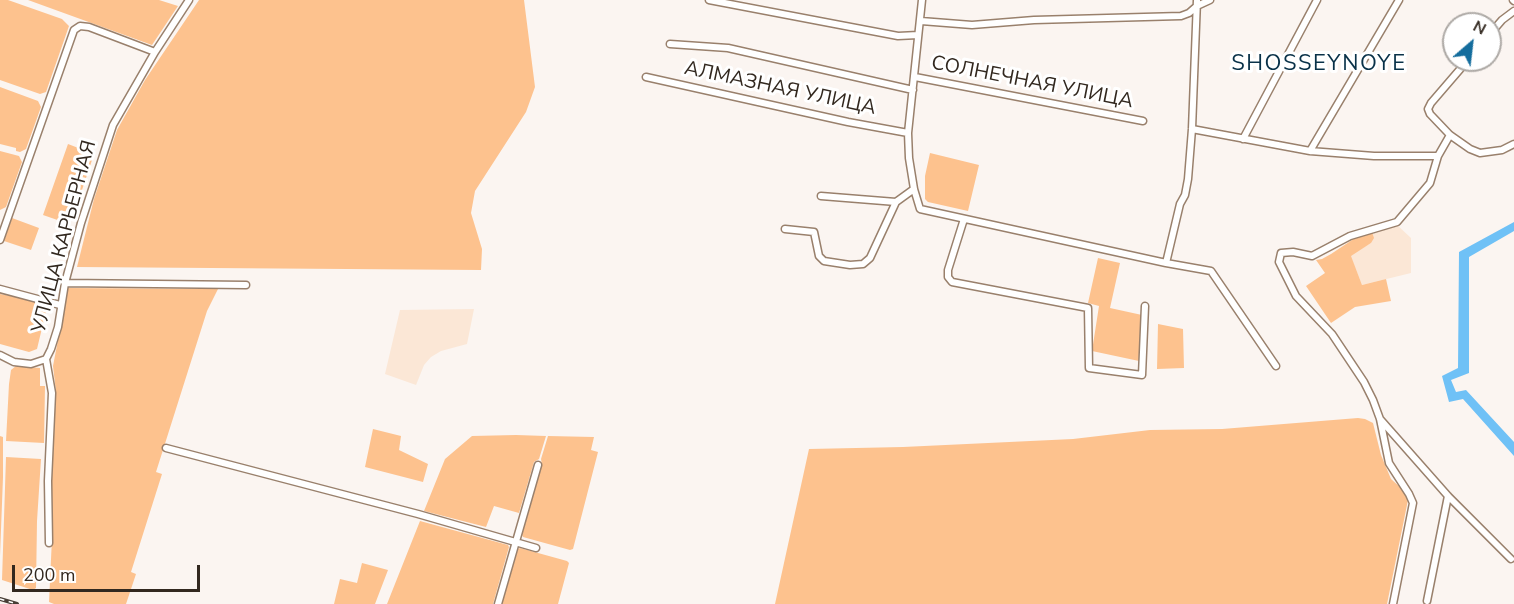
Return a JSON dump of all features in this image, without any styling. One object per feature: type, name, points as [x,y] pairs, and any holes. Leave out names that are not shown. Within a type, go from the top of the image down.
[{"type":"street","name":"УЛИЦА КАРЬЕРНАЯ","points":[[46,358],[58,327],[60,305],[81,223],[113,125],[154,52],[189,0]]},
{"type":"street","points":[[709,0],[898,36],[918,35]]},
{"type":"street","points":[[922,0],[908,133],[909,158],[920,209],[1211,272],[1276,366]]},
{"type":"street","points":[[921,21],[972,25],[1034,20],[1181,16],[1189,14],[1197,3],[1210,0]]},
{"type":"street","points":[[1243,139],[1317,0]]},
{"type":"street","points":[[1311,151],[1399,0]]},
{"type":"street","points":[[1166,263],[1180,204],[1185,195],[1192,129],[1194,23],[1197,3]]},
{"type":"street","points":[[0,240],[74,30],[80,26],[89,27],[154,52]]},
{"type":"street","points":[[670,44],[728,48],[912,90]]},
{"type":"street","points":[[1458,72],[1431,103],[1428,109],[1430,114],[1450,135],[1480,153],[1502,150],[1514,144]]},
{"type":"street","name":"АЛМАЗНАЯ УЛИЦА","points":[[646,77],[908,133]]},
{"type":"street","name":"СОЛНЕЧНАЯ УЛИЦА","points":[[915,77],[1143,121]]},
{"type":"street","points":[[1192,129],[1311,151],[1374,156],[1438,156]]},
{"type":"street","points":[[1393,604],[1413,503],[1389,464],[1380,419],[1364,382],[1332,334],[1296,296],[1279,262],[1281,253],[1293,252],[1312,256],[1350,236],[1397,222],[1430,183],[1438,156],[1450,135]]},
{"type":"street","points":[[786,229],[814,232],[819,256],[824,261],[850,265],[863,264],[870,258],[896,202],[914,189]]},
{"type":"street","points":[[821,196],[896,202]]},
{"type":"street","points":[[964,219],[948,270],[948,277],[952,282],[1088,308],[1089,368],[1142,375],[1145,306]]},
{"type":"street","points":[[65,283],[246,285]]},
{"type":"street","points":[[0,289],[60,305]]},
{"type":"street","points":[[0,355],[14,362],[31,364],[46,358],[52,393],[48,481],[49,543]]},
{"type":"street","points":[[1380,419],[1448,496],[1511,559]]},
{"type":"street","points":[[166,448],[418,514],[536,548]]},
{"type":"street","points":[[498,604],[538,465]]},
{"type":"street","points":[[1427,601],[1448,496]]},
{"type":"shaded area","points":[[0,0],[8,0],[62,19],[69,26],[46,92],[40,94],[0,80]]},
{"type":"shaded area","points":[[28,0],[159,0],[178,6],[152,45]]},
{"type":"shaded area","points":[[199,0],[524,0],[535,87],[526,112],[475,191],[471,213],[482,249],[481,270],[77,267],[94,199],[117,130],[145,80]]},
{"type":"shaded area","points":[[0,87],[38,101],[41,107],[26,149],[20,152],[16,151],[16,148],[0,144]]},
{"type":"shaded area","points":[[68,144],[94,154],[81,193],[75,191],[73,198],[77,200],[69,224],[43,215]]},
{"type":"shaded area","points":[[0,151],[19,156],[22,162],[6,207],[0,210]]},
{"type":"shaded area","points":[[930,153],[979,165],[968,211],[928,202],[925,199],[925,176]]},
{"type":"shaded area","points":[[12,218],[39,228],[31,250],[4,241]]},
{"type":"shaded area","points":[[1395,223],[1411,238],[1411,273],[1362,285],[1350,255],[1371,243],[1371,229]]},
{"type":"shaded area","points":[[1371,229],[1374,238],[1371,243],[1351,256],[1362,285],[1386,279],[1391,301],[1355,307],[1331,323],[1306,286],[1325,273],[1316,260],[1331,254],[1352,240],[1352,237]]},
{"type":"shaded area","points":[[1098,258],[1120,263],[1110,308],[1142,315],[1139,361],[1092,351],[1099,306],[1088,303]]},
{"type":"shaded area","points":[[68,288],[218,289],[207,311],[156,472],[162,474],[131,572],[136,574],[126,604],[54,604],[49,602],[52,538],[51,482],[56,392],[53,366]]},
{"type":"shaded area","points":[[0,294],[48,303],[37,349],[29,352],[0,344]]},
{"type":"shaded area","points":[[474,309],[467,344],[441,351],[431,357],[424,365],[416,385],[385,374],[400,310]]},
{"type":"shaded area","points":[[1158,324],[1183,329],[1184,368],[1157,369]]},
{"type":"shaded area","points":[[16,366],[40,368],[40,386],[45,386],[44,443],[6,441],[9,384],[11,370]]},
{"type":"shaded area","points":[[1358,418],[1373,423],[1381,455],[1391,479],[1409,495],[1387,604],[775,604],[809,449],[1073,439],[1150,430],[1222,429]]},
{"type":"shaded area","points":[[373,429],[401,436],[399,450],[428,464],[423,482],[365,467]]},
{"type":"shaded area","points":[[0,436],[3,437],[3,477],[0,556]]},
{"type":"shaded area","points":[[472,436],[546,436],[539,459],[534,462],[519,513],[494,506],[486,527],[424,511],[445,459]]},
{"type":"shaded area","points":[[548,436],[594,437],[591,450],[598,452],[573,549],[570,550],[522,535]]},
{"type":"shaded area","points":[[6,457],[41,459],[36,588],[33,590],[2,580]]},
{"type":"shaded area","points":[[420,521],[508,545],[493,604],[387,604]]},
{"type":"shaded area","points":[[520,548],[569,563],[558,604],[502,604]]},
{"type":"shaded area","points":[[362,563],[388,570],[375,604],[334,604],[340,579],[357,583]]},
{"type":"water","points":[[1514,222],[1514,231],[1469,257],[1469,373],[1451,380],[1456,392],[1466,390],[1514,442],[1514,456],[1463,399],[1449,402],[1442,376],[1458,368],[1459,252]]},
{"type":"railway","points":[[0,599],[17,604]]},
{"type":"district","name":"SHOSSEYNOYE","points":[[1319,65]]}]
